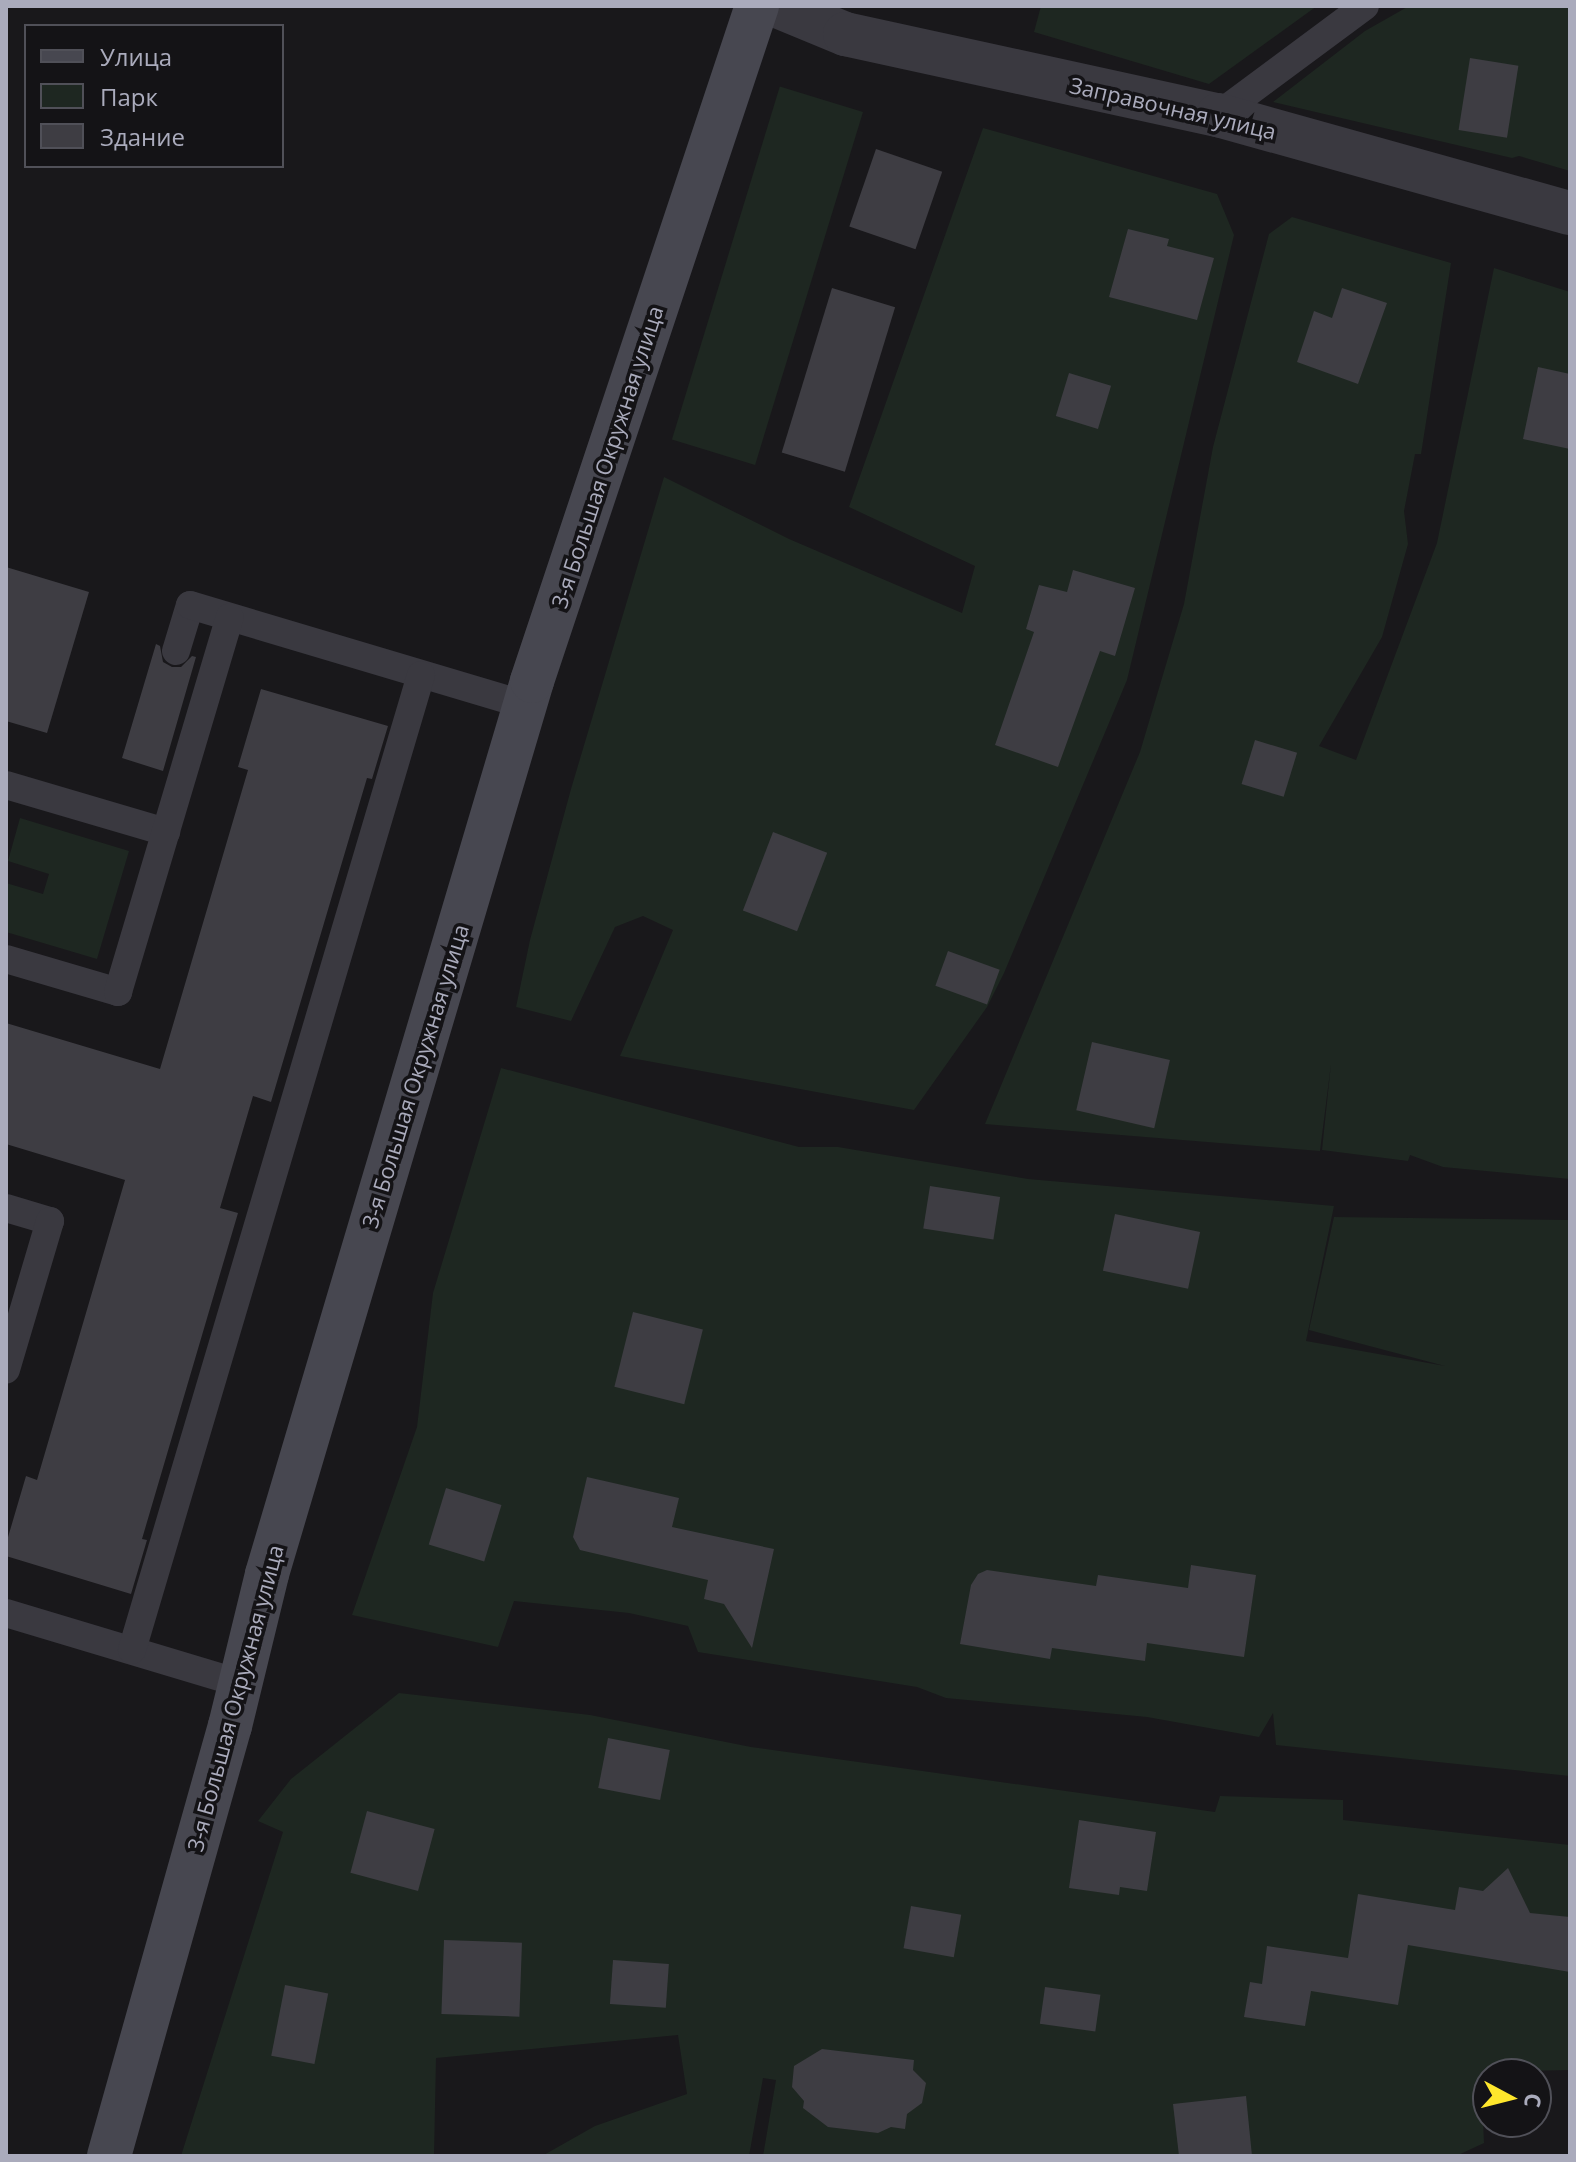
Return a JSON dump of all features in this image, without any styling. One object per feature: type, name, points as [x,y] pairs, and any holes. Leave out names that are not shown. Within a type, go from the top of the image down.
[{"type":"street","name":"3-я Большая Окружная улица","points":[[109,2156],[240,1683],[271,1558],[525,705],[757,6]]},
{"type":"street","name":"Заправочная улица","points":[[777,6],[845,34],[1218,115],[1570,213]]},
{"type":"lane","points":[[1218,115],[1365,6]]},
{"type":"lane","points":[[176,651],[190,605],[525,705]]},
{"type":"lane","points":[[6,959],[118,992],[230,617]]},
{"type":"lane","points":[[132,1650],[421,675]]},
{"type":"lane","points":[[6,785],[166,832]]},
{"type":"lane","points":[[6,1208],[50,1221],[6,1370]]},
{"type":"lane","points":[[6,1613],[240,1683]]},
{"type":"green space","points":[[1041,6],[1317,6],[1209,84],[1034,32]]},
{"type":"green space","points":[[1409,6],[1570,6],[1570,171],[1519,156],[1512,158],[1273,102],[1365,31]]},
{"type":"green space","points":[[780,87],[863,112],[755,465],[672,439]]},
{"type":"green space","points":[[983,128],[1217,194],[1234,235],[1127,680],[1004,973],[987,1007],[914,1110],[620,1056],[673,930],[643,916],[615,927],[571,1021],[516,1007],[530,940],[571,789],[664,477],[789,539],[962,613],[975,566],[849,507]]},
{"type":"green space","points":[[1292,217],[1451,263],[1421,454],[1415,454],[1404,511],[1408,544],[1382,637],[1319,746],[1356,760],[1437,543],[1494,268],[1570,292],[1570,1179],[1443,1167],[1410,1155],[1408,1161],[1322,1150],[1331,1064],[1320,1151],[985,1124],[1140,752],[1184,604],[1213,447],[1269,234]]},
{"type":"green space","points":[[20,818],[129,851],[97,959],[6,932],[6,883],[43,894],[49,874],[8,861]]},
{"type":"green space","points":[[501,1068],[799,1147],[838,1147],[1028,1179],[1334,1206],[1306,1341],[1445,1366],[1309,1330],[1334,1217],[1570,1220],[1570,1776],[1276,1745],[1273,1713],[1259,1737],[1147,1717],[946,1698],[917,1687],[698,1652],[688,1626],[629,1613],[514,1601],[498,1647],[352,1615],[417,1427],[433,1293]]},
{"type":"green space","points":[[399,1693],[590,1715],[751,1747],[1215,1812],[1220,1796],[1343,1800],[1343,1820],[1570,1845],[1570,2070],[1552,2070],[1552,2058],[1472,2058],[1472,2138],[1484,2138],[1484,2143],[1456,2156],[763,2156],[776,2080],[763,2078],[749,2156],[542,2156],[595,2126],[687,2094],[678,2035],[436,2058],[434,2156],[181,2156],[283,1832],[258,1821],[291,1779]]},
{"type":"building","points":[[1470,58],[1518,66],[1507,138],[1459,130]]},
{"type":"building","points":[[876,149],[942,172],[915,249],[849,227]]},
{"type":"building","points":[[1128,229],[1169,239],[1167,246],[1214,258],[1197,320],[1109,297]]},
{"type":"building","points":[[832,288],[895,307],[845,472],[782,452]]},
{"type":"building","points":[[1342,288],[1387,303],[1358,384],[1297,362],[1314,311],[1332,318]]},
{"type":"building","points":[[1538,367],[1570,374],[1570,449],[1523,439]]},
{"type":"building","points":[[1069,373],[1111,386],[1098,429],[1056,416]]},
{"type":"building","points":[[6,567],[89,592],[47,733],[6,721]]},
{"type":"building","points":[[1073,570],[1135,588],[1115,656],[1100,651],[1058,767],[995,745],[1034,632],[1026,629],[1039,585],[1067,592]]},
{"type":"building","points":[[156,644],[160,646],[163,662],[172,667],[181,667],[192,656],[196,657],[163,771],[122,758]]},
{"type":"building","points":[[261,689],[388,726],[372,779],[367,778],[271,1102],[253,1096],[220,1208],[238,1213],[142,1539],[147,1540],[131,1594],[6,1556],[6,1544],[26,1476],[37,1480],[125,1180],[6,1144],[6,1023],[160,1069],[248,770],[238,767]]},
{"type":"building","points":[[1255,740],[1297,753],[1284,797],[1242,784]]},
{"type":"building","points":[[773,832],[827,853],[797,931],[743,910]]},
{"type":"building","points":[[948,951],[1000,970],[987,1005],[935,986]]},
{"type":"building","points":[[1092,1042],[1170,1060],[1154,1128],[1076,1110]]},
{"type":"building","points":[[930,1186],[1000,1197],[993,1240],[923,1228]]},
{"type":"building","points":[[1115,1214],[1200,1232],[1188,1289],[1103,1271]]},
{"type":"building","points":[[633,1312],[703,1329],[684,1404],[614,1387]]},
{"type":"building","points":[[587,1477],[679,1498],[672,1527],[774,1549],[752,1648],[724,1604],[704,1599],[708,1580],[580,1550],[573,1537]]},
{"type":"building","points":[[446,1488],[501,1505],[484,1561],[429,1544]]},
{"type":"building","points":[[1191,1565],[1256,1575],[1244,1657],[1147,1643],[1145,1661],[1052,1648],[1050,1659],[960,1644],[971,1585],[978,1574],[987,1570],[1096,1586],[1098,1575],[1188,1588]]},
{"type":"building","points":[[608,1738],[670,1750],[660,1800],[598,1788]]},
{"type":"building","points":[[367,1811],[435,1829],[418,1891],[350,1873]]},
{"type":"building","points":[[1079,1820],[1156,1832],[1147,1891],[1120,1887],[1119,1895],[1069,1888]]},
{"type":"building","points":[[1508,1868],[1530,1913],[1570,1917],[1570,1972],[1408,1945],[1398,2005],[1311,1991],[1305,2026],[1244,2017],[1250,1982],[1262,1984],[1267,1946],[1348,1958],[1358,1894],[1455,1910],[1459,1887],[1483,1891]]},
{"type":"building","points":[[911,1906],[961,1915],[954,1957],[904,1948]]},
{"type":"building","points":[[444,1940],[522,1943],[519,2017],[441,2014]]},
{"type":"building","points":[[613,1960],[669,1964],[666,2008],[610,2004]]},
{"type":"building","points":[[285,1985],[328,1993],[314,2064],[271,2056]]},
{"type":"building","points":[[1045,1987],[1100,1995],[1095,2031],[1040,2024]]},
{"type":"building","points":[[822,2049],[914,2060],[913,2070],[926,2083],[922,2103],[907,2114],[905,2129],[891,2127],[878,2133],[828,2127],[803,2108],[804,2101],[792,2087],[794,2066]]},
{"type":"building","points":[[1246,2096],[1252,2156],[1179,2156],[1173,2104]]}]
